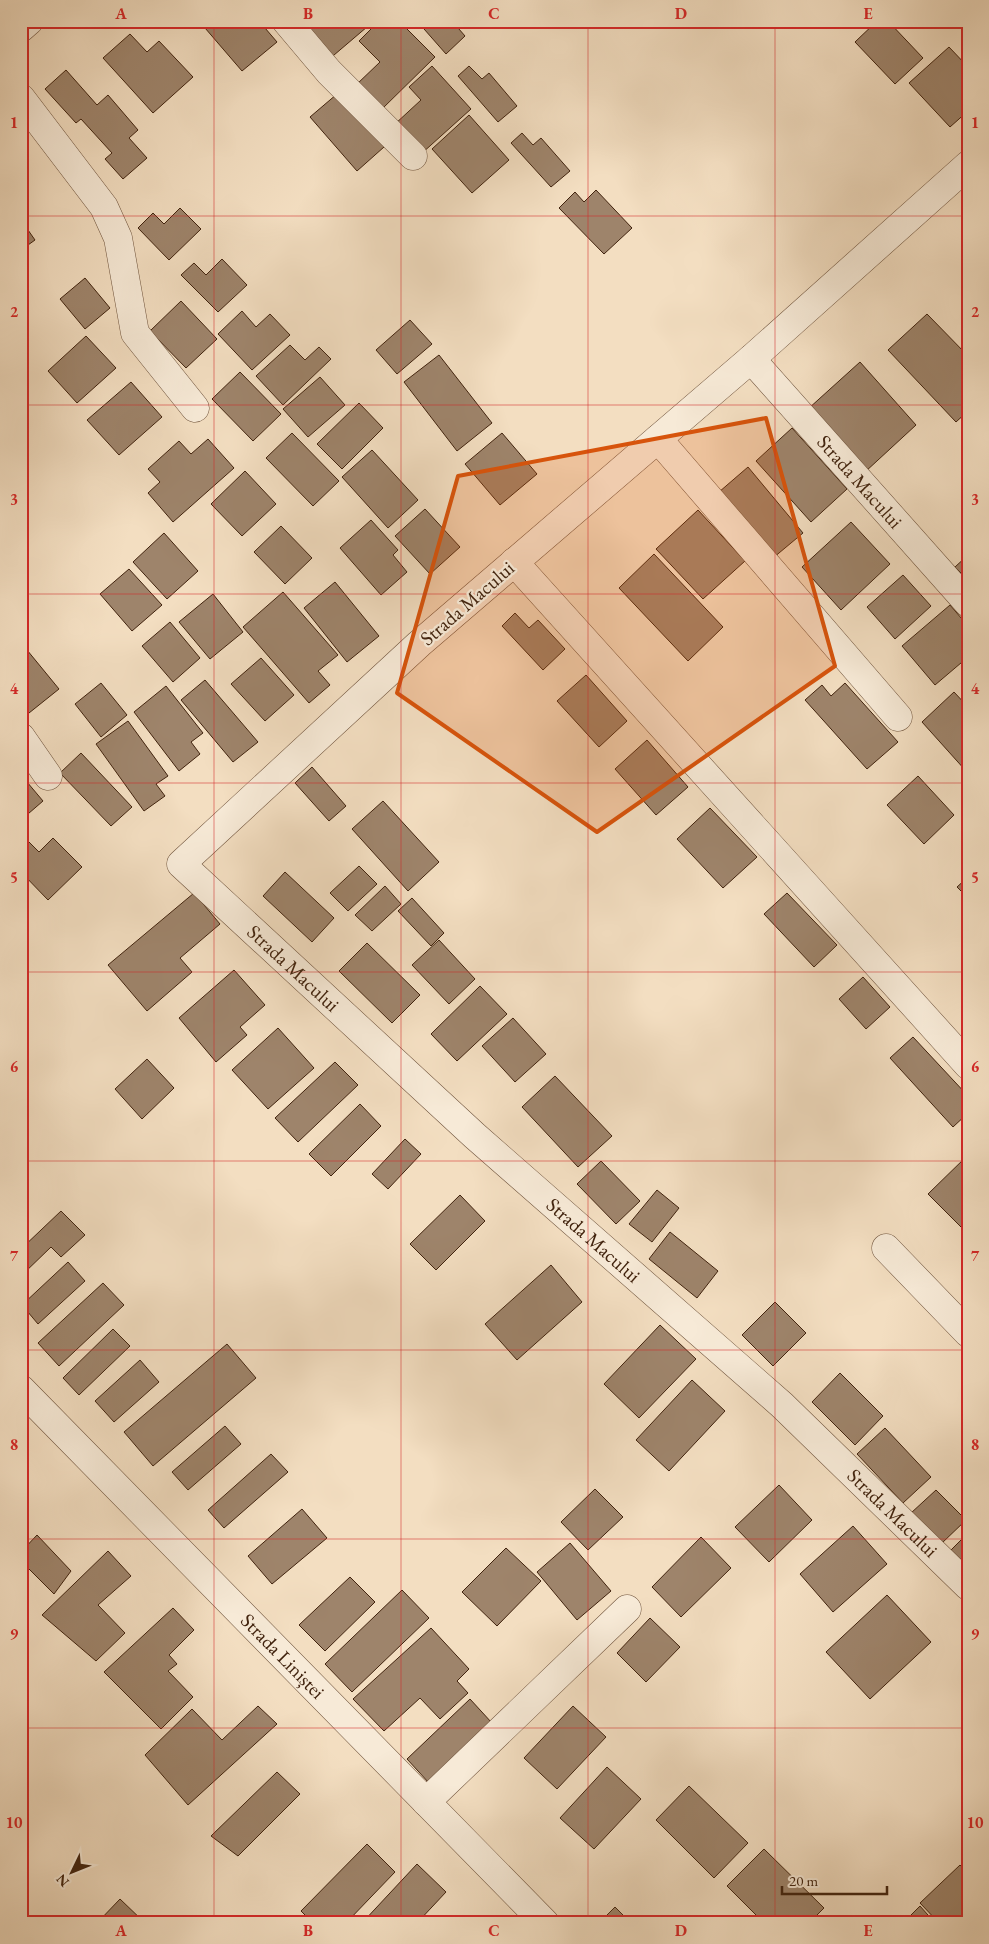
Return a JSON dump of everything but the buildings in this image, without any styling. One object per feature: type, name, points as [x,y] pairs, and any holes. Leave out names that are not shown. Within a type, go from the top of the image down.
[{"type":"street","points":[[21,28],[29,21]]},
{"type":"street","points":[[286,21],[329,72],[413,156]]},
{"type":"street","points":[[21,98],[104,207],[118,238],[135,333],[195,408]]},
{"type":"street","name":"Strada Macului","points":[[968,165],[751,359],[418,644],[181,864],[475,1136],[782,1405],[968,1586]]},
{"type":"street","name":"Strada Macului","points":[[751,359],[968,603]]},
{"type":"street","points":[[658,439],[898,716]]},
{"type":"street","points":[[514,562],[968,1065]]},
{"type":"street","points":[[21,737],[48,776]]},
{"type":"street","points":[[886,1248],[968,1333]]},
{"type":"street","name":"Strada Liniștei","points":[[21,1389],[545,1923]]},
{"type":"street","points":[[426,1802],[627,1609]]},
{"type":"highlighted area","points":[[766,418],[835,666],[597,832],[397,693],[458,476]]}]
